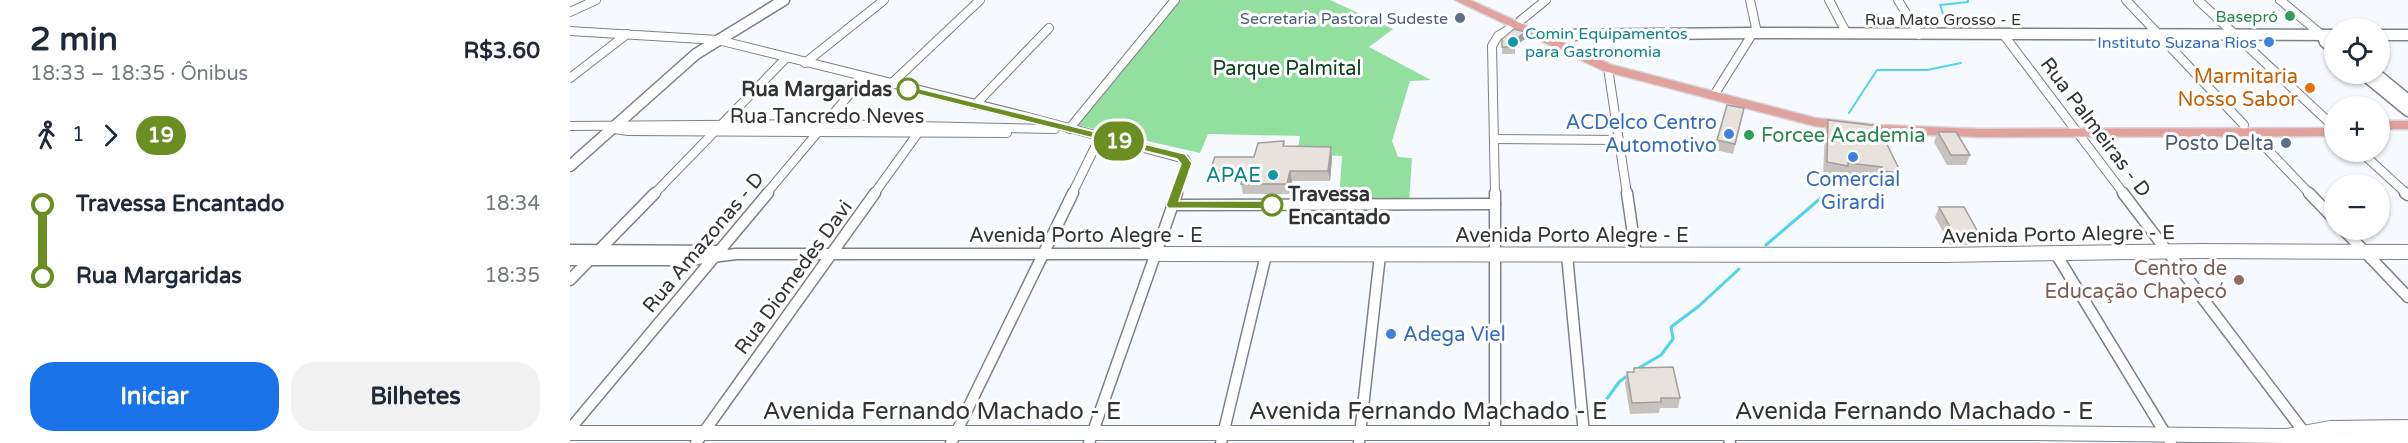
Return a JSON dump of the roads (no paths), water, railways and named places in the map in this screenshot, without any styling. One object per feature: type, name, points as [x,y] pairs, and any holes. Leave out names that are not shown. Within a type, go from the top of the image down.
[{"type":"main road","points":[[1461,0],[1517,23],[1608,68],[1815,122],[1851,127],[1941,132],[2072,128],[2324,127]]},
{"type":"main road","points":[[1477,0],[1517,23]]},
{"type":"main road","points":[[1547,37],[1615,63],[1714,94]]},
{"type":"main road","points":[[2390,125],[2408,125]]},
{"type":"main road","points":[[2390,132],[2408,132]]},
{"type":"street","points":[[570,12],[596,0]]},
{"type":"street","points":[[570,166],[611,127],[696,54],[784,0]]},
{"type":"street","points":[[805,63],[884,0]]},
{"type":"street","points":[[891,84],[980,0]]},
{"type":"street","points":[[1069,129],[1175,0]]},
{"type":"street","points":[[1495,434],[1495,139],[1492,46],[1498,36],[1546,0]]},
{"type":"street","points":[[1714,94],[1756,28],[1750,0]]},
{"type":"street","points":[[1829,0],[1847,34]]},
{"type":"street","points":[[1898,0],[1919,35]]},
{"type":"street","points":[[2126,0],[2324,208]]},
{"type":"street","points":[[2198,0],[2324,118]]},
{"type":"street","points":[[2280,0],[2322,35],[2324,40]]},
{"type":"street","points":[[975,105],[1049,28]]},
{"type":"street","points":[[570,32],[718,40],[1181,157],[1187,163],[1090,438]]},
{"type":"street","name":"Rua Mato Grosso - E","points":[[1547,37],[1754,33],[2322,35]]},
{"type":"street","points":[[570,78],[627,34]]},
{"type":"street","name":"Rua Palmeiras - D","points":[[2003,34],[2309,438]]},
{"type":"street","points":[[2390,35],[2408,35]]},
{"type":"street","points":[[570,280],[786,58]]},
{"type":"street","points":[[1608,68],[1636,255]]},
{"type":"street","name":"Rua Amazonas - D","points":[[570,431],[864,77]]},
{"type":"street","points":[[2380,84],[2408,111]]},
{"type":"street","points":[[2384,84],[2408,100]]},
{"type":"street","points":[[1018,128],[1029,117]]},
{"type":"street","name":"Rua Tancredo Neves","points":[[611,127],[723,123],[1069,129]]},
{"type":"street","name":"Rua Tancredo Neves","points":[[570,126],[715,131],[997,134],[1069,129]]},
{"type":"street","name":"Rua Diomedes Davi","points":[[700,438],[918,133]]},
{"type":"street","points":[[953,438],[1100,137]]},
{"type":"street","points":[[1495,139],[1618,140]]},
{"type":"street","points":[[2372,162],[2408,195]]},
{"type":"street","points":[[1172,205],[1495,204]]},
{"type":"street","points":[[2354,240],[2408,297]]},
{"type":"street","name":"Avenida Porto Alegre - E","points":[[570,250],[716,255]]},
{"type":"street","name":"Avenida Porto Alegre - E","points":[[570,260],[716,255],[2408,252]]},
{"type":"street","points":[[2056,254],[2169,439]]},
{"type":"street","points":[[1222,438],[1266,255]]},
{"type":"street","points":[[1360,438],[1380,255]]},
{"type":"street","points":[[1567,255],[1584,434]]},
{"type":"street","name":"Avenida Fernando Machado - E","points":[[2309,438],[2408,427]]},
{"type":"street","name":"Avenida Fernando Machado - E","points":[[570,431],[700,438],[1360,438],[1584,434],[1605,438],[2169,439],[2286,436],[2408,440]]},
{"type":"waterway","points":[[1945,19],[1940,5],[1968,2],[1968,0]]},
{"type":"waterway","points":[[1849,113],[1877,70],[1927,70],[1961,63]]},
{"type":"waterway","points":[[1766,245],[1822,197]]},
{"type":"waterway","points":[[1637,369],[1661,355],[1673,339],[1671,327],[1699,306],[1739,269]]},
{"type":"waterway","points":[[1596,414],[1619,382],[1627,376]]},
{"type":"place","name":"Basepró","points":[[2290,16]]},
{"type":"place","name":"Secretaria Pastoral Sudeste","points":[[1460,18]]},
{"type":"place","name":"Comin Equipamentos para Gastronomia","points":[[1513,42]]},
{"type":"place","name":"Instituto Suzana Rios","points":[[2269,42]]},
{"type":"place","name":"Marmitaria Nosso Sabor","points":[[2310,88]]},
{"type":"place","name":"Rua Margaridas","points":[[908,89]]},
{"type":"place","name":"ACDelco Centro Automotivo","points":[[1729,134]]},
{"type":"place","name":"Forcee Academia","points":[[1749,135]]},
{"type":"place","name":"Posto Delta","points":[[2286,143]]},
{"type":"place","name":"Comercial Girardi","points":[[1853,157]]},
{"type":"place","name":"APAE","points":[[1273,175]]},
{"type":"place","name":"Travessa Encantado","points":[[1272,205]]},
{"type":"place","name":"Centro de Educação Chapecó","points":[[2239,280]]},
{"type":"place","name":"Adega Viel","points":[[1391,334]]},
{"type":"park label","name":"Parque Palmital","points":[[1287,68]]}]
